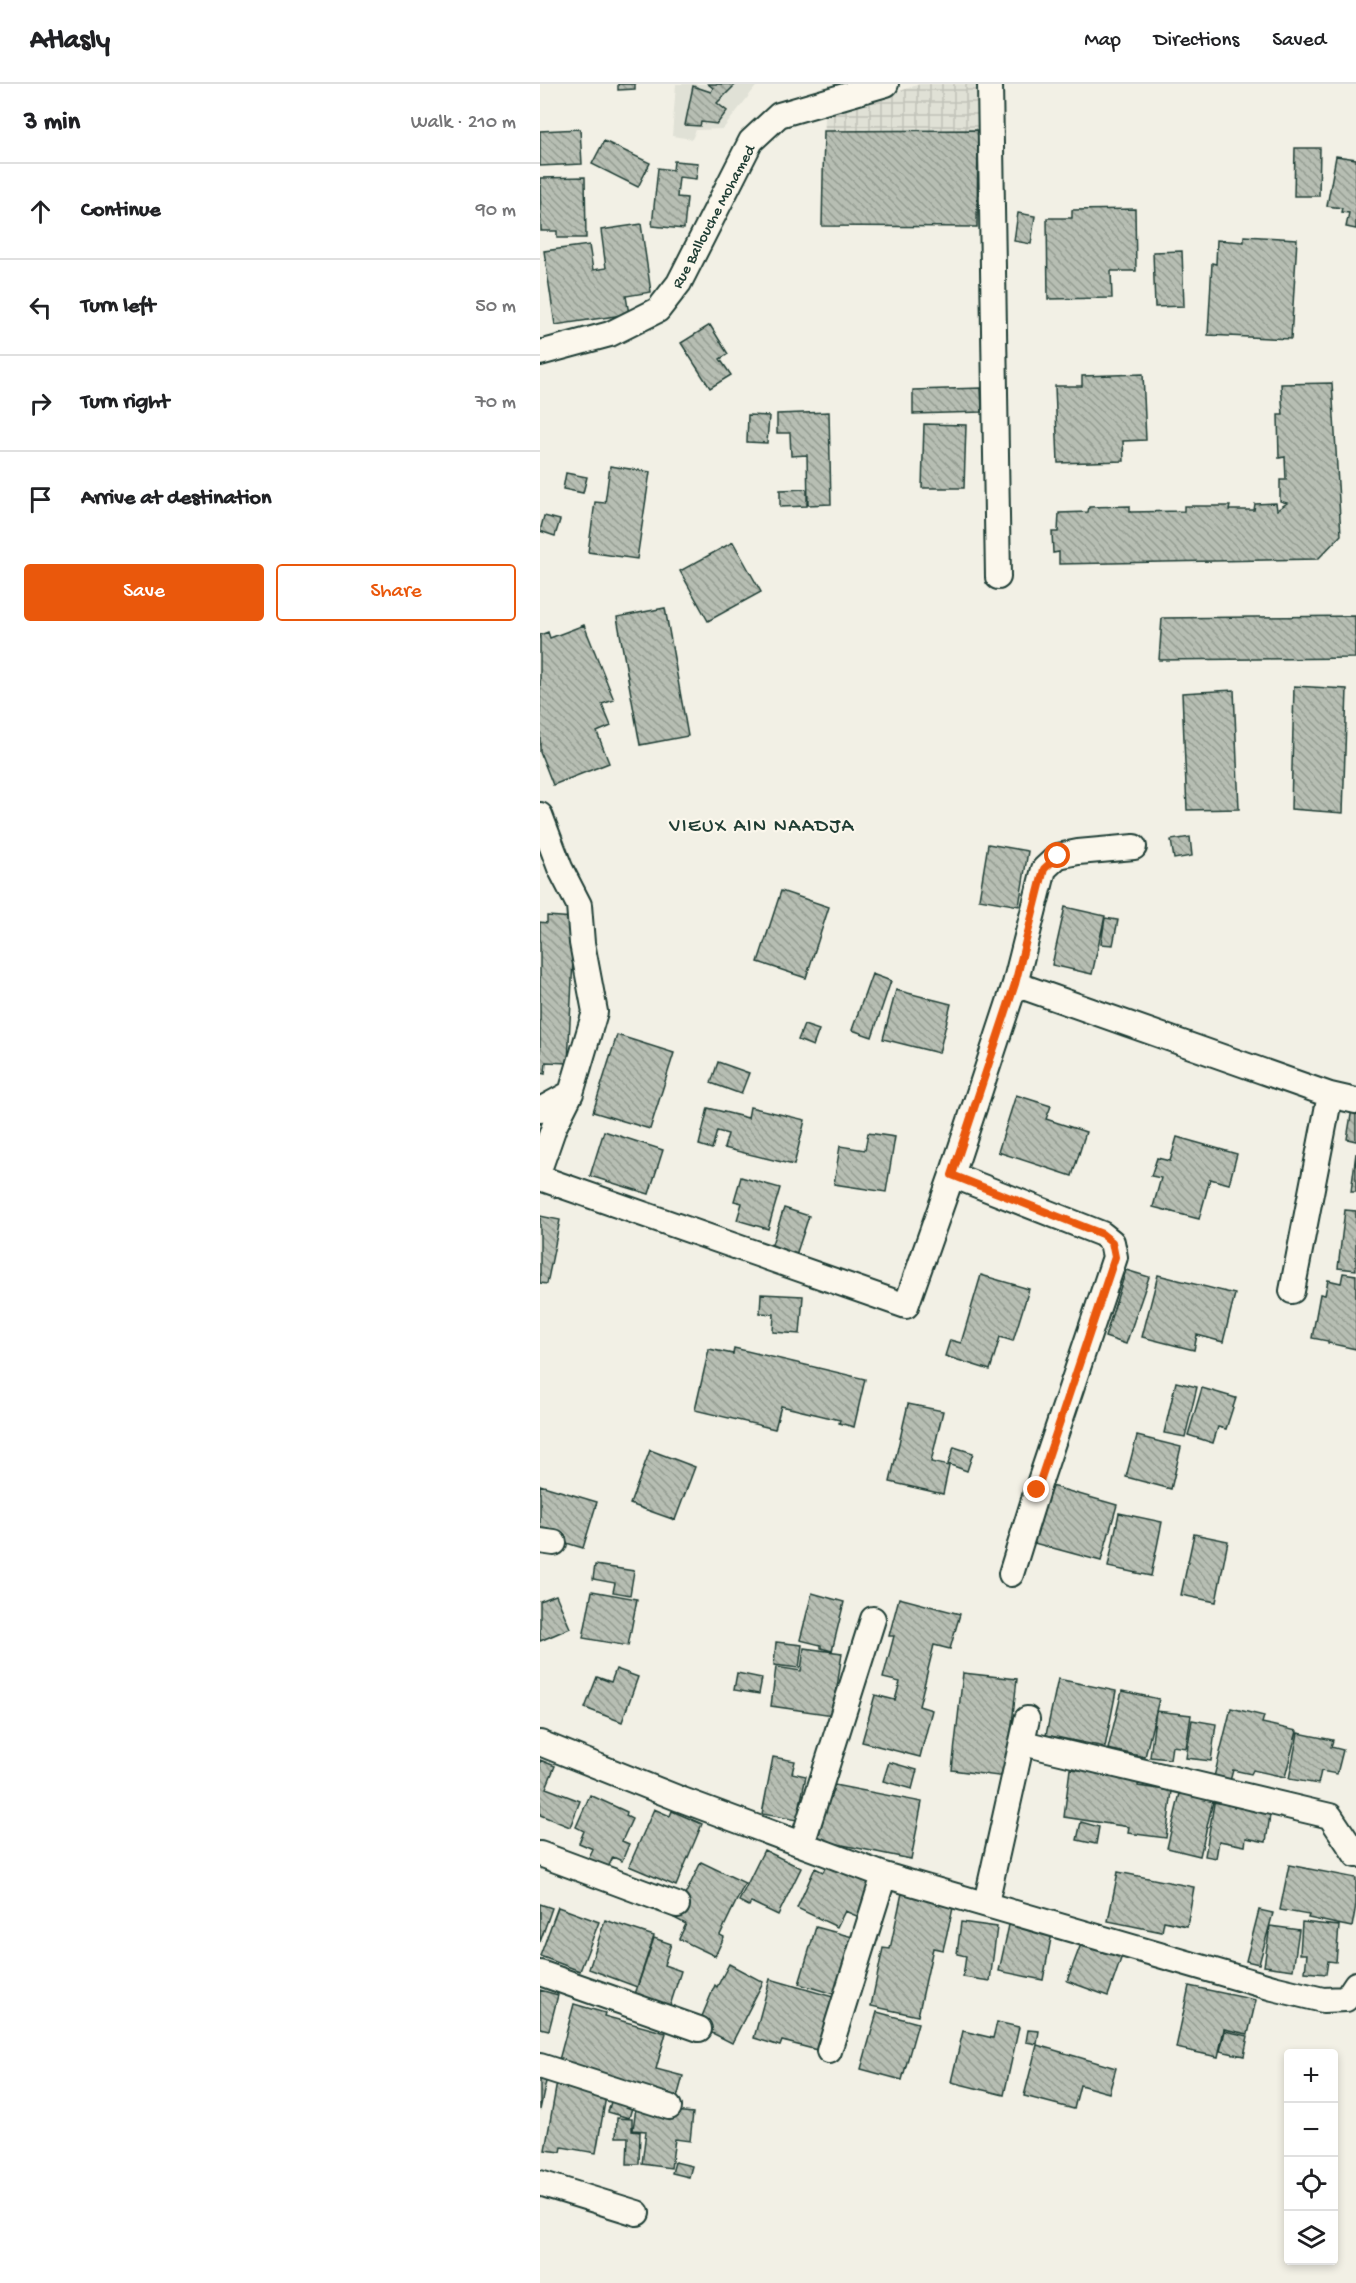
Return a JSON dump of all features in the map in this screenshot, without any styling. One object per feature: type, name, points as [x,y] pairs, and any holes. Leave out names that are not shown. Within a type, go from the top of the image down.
[{"type":"street","name":"Rue Ballouche Mohamed","points":[[540,353],[610,334],[657,310],[680,283],[751,141],[779,115],[820,94],[886,84]]},
{"type":"street","points":[[990,84],[998,577]]},
{"type":"street","points":[[540,815],[560,868],[579,905],[582,943],[596,1012],[571,1092],[554,1127],[540,1167]]},
{"type":"street","points":[[540,1178],[906,1306],[1015,984],[1044,869],[1058,856],[1134,847]]},
{"type":"street","points":[[1015,984],[1330,1095],[1356,1101]]},
{"type":"street","points":[[540,1110],[571,1092]]},
{"type":"street","points":[[1292,1291],[1330,1095]]},
{"type":"street","points":[[952,1175],[1102,1234],[1112,1242],[1115,1257],[1011,1574]]},
{"type":"street","points":[[802,1844],[873,1619]]},
{"type":"street","points":[[986,1903],[1027,1719]]},
{"type":"street","points":[[540,1743],[680,1799],[884,1875],[1273,1988],[1323,2000],[1346,1999],[1356,1984]]},
{"type":"street","points":[[1023,1743],[1330,1816],[1356,1855]]},
{"type":"street","points":[[540,1854],[677,1905]]},
{"type":"street","points":[[829,2051],[884,1875]]},
{"type":"street","points":[[540,1973],[699,2029]]},
{"type":"street","points":[[540,2066],[669,2107]]},
{"type":"street","points":[[540,2183],[636,2213]]},
{"type":"shaded area","points":[[676,84],[758,84],[723,129],[696,130],[692,139],[672,136]]},
{"type":"shaded area","points":[[920,84],[978,84],[977,227],[822,226],[825,117]]},
{"type":"building","points":[[618,84],[635,84],[635,89],[618,90]]},
{"type":"building","points":[[708,84],[736,84],[717,103],[727,111],[717,124],[701,122],[700,126],[685,125],[693,86],[711,92],[713,88]]},
{"type":"building","points":[[580,129],[582,164],[540,166],[540,131]]},
{"type":"building","points":[[978,130],[977,227],[822,226],[824,131]]},
{"type":"building","points":[[604,141],[650,163],[638,187],[592,164]]},
{"type":"building","points":[[1295,148],[1320,148],[1319,196],[1294,196]]},
{"type":"building","points":[[1336,156],[1356,159],[1356,229],[1346,227],[1349,213],[1341,212],[1342,208],[1327,206]]},
{"type":"building","points":[[674,161],[698,163],[696,179],[679,177],[677,197],[687,198],[684,229],[652,226],[658,168],[673,170]]},
{"type":"building","points":[[585,177],[586,238],[557,238],[557,231],[541,231],[540,178]]},
{"type":"building","points":[[1135,209],[1136,271],[1111,271],[1112,298],[1048,299],[1047,218],[1072,218],[1072,210]]},
{"type":"building","points":[[1018,213],[1035,216],[1031,244],[1014,241]]},
{"type":"building","points":[[641,224],[651,292],[626,296],[629,314],[555,325],[544,251],[589,245],[593,270],[606,268],[601,230]]},
{"type":"building","points":[[1244,236],[1297,239],[1291,339],[1208,335],[1212,263],[1216,264],[1217,240],[1244,242]]},
{"type":"building","points":[[1182,251],[1184,306],[1155,307],[1153,252]]},
{"type":"building","points":[[710,325],[728,354],[720,359],[731,375],[710,388],[681,343]]},
{"type":"building","points":[[1143,374],[1146,440],[1123,441],[1124,461],[1058,463],[1055,386],[1082,386],[1082,376]]},
{"type":"building","points":[[1332,383],[1341,535],[1318,559],[1059,564],[1059,552],[1053,553],[1052,532],[1058,532],[1059,513],[1088,512],[1089,507],[1130,506],[1130,512],[1184,511],[1184,506],[1230,506],[1229,510],[1254,510],[1255,504],[1276,503],[1277,510],[1287,503],[1280,501],[1280,480],[1286,480],[1285,457],[1279,458],[1278,415],[1283,415],[1281,384]]},
{"type":"building","points":[[981,388],[982,412],[913,414],[913,390]]},
{"type":"building","points":[[829,412],[831,504],[808,505],[807,455],[791,456],[790,433],[777,433],[777,414]]},
{"type":"building","points":[[748,415],[769,416],[767,443],[747,442]]},
{"type":"building","points":[[924,424],[966,425],[964,488],[922,488]]},
{"type":"building","points":[[610,466],[650,472],[637,559],[588,552],[595,502],[605,503]]},
{"type":"building","points":[[566,473],[587,477],[583,493],[563,489]]},
{"type":"building","points":[[807,489],[807,506],[780,507],[780,490]]},
{"type":"building","points":[[544,516],[560,520],[555,536],[540,531]]},
{"type":"building","points":[[733,542],[761,592],[708,621],[680,571]]},
{"type":"building","points":[[665,608],[688,736],[640,745],[617,617]]},
{"type":"building","points":[[1355,616],[1355,658],[1159,660],[1162,618]]},
{"type":"building","points":[[584,625],[614,700],[602,704],[611,726],[597,732],[609,763],[553,785],[540,752],[540,635],[548,632],[550,638]]},
{"type":"building","points":[[1294,686],[1347,689],[1343,813],[1291,809]]},
{"type":"building","points":[[1234,690],[1239,809],[1187,810],[1182,693]]},
{"type":"building","points":[[1190,837],[1192,856],[1174,859],[1171,840]]},
{"type":"building","points":[[988,844],[1028,851],[1019,906],[979,899]]},
{"type":"building","points":[[781,891],[829,907],[806,978],[758,962]]},
{"type":"building","points":[[1065,907],[1105,916],[1092,974],[1052,965]]},
{"type":"building","points":[[547,916],[575,918],[568,1063],[546,1062],[545,1074],[540,1073],[540,922],[547,923]]},
{"type":"building","points":[[1105,918],[1118,920],[1113,945],[1101,944]]},
{"type":"building","points":[[872,974],[891,981],[872,1037],[852,1030]]},
{"type":"building","points":[[896,990],[951,1004],[939,1053],[883,1039]]},
{"type":"building","points":[[804,1025],[819,1030],[813,1046],[798,1040]]},
{"type":"building","points":[[617,1035],[674,1053],[650,1129],[593,1112]]},
{"type":"building","points":[[718,1062],[749,1073],[741,1094],[711,1083]]},
{"type":"building","points":[[1016,1095],[1051,1106],[1046,1119],[1086,1132],[1072,1176],[998,1152]]},
{"type":"building","points":[[750,1107],[805,1120],[794,1165],[724,1148],[728,1134],[717,1131],[712,1149],[699,1145],[708,1108],[748,1118]]},
{"type":"building","points":[[1352,1109],[1356,1110],[1356,1141],[1347,1139]]},
{"type":"building","points":[[604,1131],[663,1150],[649,1194],[590,1176]]},
{"type":"building","points":[[868,1133],[895,1137],[886,1192],[834,1184],[840,1146],[865,1150]]},
{"type":"building","points":[[1177,1137],[1237,1154],[1229,1184],[1210,1179],[1199,1219],[1153,1207],[1161,1178],[1151,1176],[1157,1158],[1170,1161]]},
{"type":"building","points":[[1356,1153],[1356,1192],[1351,1192]]},
{"type":"building","points":[[741,1177],[780,1188],[768,1229],[737,1220],[742,1203],[734,1201]]},
{"type":"building","points":[[784,1208],[809,1216],[796,1255],[771,1247]]},
{"type":"building","points":[[1345,1210],[1356,1211],[1356,1270],[1338,1268]]},
{"type":"building","points":[[540,1216],[560,1220],[547,1284],[540,1283]]},
{"type":"building","points":[[1126,1270],[1149,1277],[1126,1344],[1105,1337]]},
{"type":"building","points":[[1343,1273],[1356,1275],[1356,1349],[1312,1338],[1320,1294],[1325,1295],[1328,1280],[1341,1283]]},
{"type":"building","points":[[981,1275],[1029,1289],[1013,1341],[1000,1337],[990,1370],[945,1356],[950,1340],[961,1343]]},
{"type":"building","points":[[1158,1275],[1235,1294],[1223,1342],[1197,1335],[1194,1350],[1142,1337]]},
{"type":"building","points":[[761,1294],[803,1296],[800,1334],[773,1332],[774,1314],[760,1313]]},
{"type":"building","points":[[734,1348],[865,1379],[854,1427],[839,1423],[840,1420],[781,1406],[775,1429],[695,1410],[709,1349],[733,1354]]},
{"type":"building","points":[[1176,1382],[1197,1387],[1185,1437],[1164,1433]]},
{"type":"building","points":[[1202,1388],[1236,1398],[1226,1429],[1218,1427],[1213,1443],[1188,1435]]},
{"type":"building","points":[[908,1404],[943,1411],[931,1462],[949,1466],[943,1494],[890,1482]]},
{"type":"building","points":[[1137,1436],[1181,1447],[1171,1489],[1126,1477]]},
{"type":"building","points":[[954,1447],[973,1453],[967,1471],[948,1464]]},
{"type":"building","points":[[650,1450],[695,1467],[675,1520],[630,1504]]},
{"type":"building","points":[[540,1485],[597,1502],[583,1548],[540,1535]]},
{"type":"building","points":[[1051,1486],[1117,1505],[1101,1561],[1034,1543]]},
{"type":"building","points":[[1119,1513],[1162,1522],[1151,1576],[1108,1567]]},
{"type":"building","points":[[1194,1534],[1228,1541],[1216,1602],[1181,1595]]},
{"type":"building","points":[[595,1565],[634,1571],[630,1595],[613,1592],[615,1583],[593,1579]]},
{"type":"building","points":[[592,1591],[637,1599],[628,1646],[583,1638]]},
{"type":"building","points":[[812,1593],[844,1602],[832,1651],[821,1648],[821,1645],[800,1640]]},
{"type":"building","points":[[556,1595],[570,1628],[540,1641],[540,1601]]},
{"type":"building","points":[[899,1598],[960,1614],[950,1649],[934,1645],[919,1706],[932,1710],[920,1757],[862,1742],[875,1695],[895,1700],[900,1682],[883,1678],[894,1636],[889,1636]]},
{"type":"building","points":[[776,1642],[802,1645],[799,1668],[774,1665]]},
{"type":"building","points":[[804,1648],[842,1653],[833,1715],[771,1706],[776,1667],[801,1671]]},
{"type":"building","points":[[616,1669],[638,1677],[622,1722],[585,1708],[597,1677],[611,1682]]},
{"type":"building","points":[[737,1673],[762,1678],[759,1694],[734,1690]]},
{"type":"building","points":[[963,1673],[1017,1679],[1006,1777],[952,1770]]},
{"type":"building","points":[[1058,1679],[1116,1691],[1105,1747],[1046,1735]]},
{"type":"building","points":[[1122,1691],[1159,1699],[1145,1757],[1108,1749]]},
{"type":"building","points":[[1231,1708],[1264,1716],[1262,1723],[1297,1731],[1285,1777],[1253,1770],[1251,1774],[1233,1770],[1230,1781],[1214,1777]]},
{"type":"building","points":[[1156,1711],[1191,1715],[1186,1748],[1172,1746],[1170,1759],[1150,1757]]},
{"type":"building","points":[[1192,1720],[1216,1724],[1211,1761],[1186,1758]]},
{"type":"building","points":[[1298,1733],[1333,1740],[1331,1747],[1343,1750],[1337,1774],[1321,1771],[1318,1784],[1289,1779]]},
{"type":"building","points":[[773,1757],[795,1761],[792,1773],[806,1776],[797,1820],[762,1814]]},
{"type":"building","points":[[540,1760],[555,1766],[546,1788],[580,1801],[570,1827],[540,1815]]},
{"type":"building","points":[[889,1762],[917,1770],[912,1789],[883,1781]]},
{"type":"building","points":[[1070,1769],[1139,1776],[1138,1786],[1172,1791],[1166,1838],[1128,1833],[1129,1827],[1064,1817]]},
{"type":"building","points":[[829,1784],[922,1802],[911,1859],[818,1840]]},
{"type":"building","points":[[1181,1789],[1214,1797],[1200,1856],[1167,1848]]},
{"type":"building","points":[[590,1795],[627,1812],[626,1816],[632,1819],[622,1841],[629,1844],[622,1861],[613,1857],[606,1872],[586,1863],[593,1849],[579,1843],[584,1831],[576,1827]]},
{"type":"building","points":[[1215,1798],[1271,1808],[1266,1842],[1246,1838],[1245,1846],[1219,1841],[1216,1858],[1205,1856]]},
{"type":"building","points":[[654,1809],[670,1816],[672,1811],[702,1824],[676,1886],[629,1866]]},
{"type":"building","points":[[1081,1822],[1099,1827],[1096,1844],[1077,1840]]},
{"type":"building","points":[[764,1850],[801,1868],[778,1915],[751,1902],[749,1906],[739,1901]]},
{"type":"building","points":[[701,1862],[745,1883],[720,1935],[724,1937],[715,1956],[679,1939],[686,1924],[674,1918]]},
{"type":"building","points":[[828,1862],[874,1884],[859,1917],[845,1911],[837,1927],[797,1908],[815,1868],[823,1872]]},
{"type":"building","points":[[1289,1865],[1356,1878],[1356,1905],[1352,1927],[1280,1910]]},
{"type":"building","points":[[1118,1872],[1194,1887],[1187,1926],[1164,1921],[1162,1932],[1108,1921]]},
{"type":"building","points":[[902,1893],[954,1904],[943,1950],[933,1948],[918,2016],[871,2006],[883,1948],[890,1949]]},
{"type":"building","points":[[540,1904],[552,1908],[540,1942]]},
{"type":"building","points":[[558,1907],[599,1922],[580,1971],[540,1956]]},
{"type":"building","points":[[1259,1910],[1273,1913],[1259,1964],[1246,1961]]},
{"type":"building","points":[[605,1920],[654,1936],[637,1987],[589,1969]]},
{"type":"building","points":[[961,1922],[997,1927],[990,1981],[963,1977],[966,1956],[957,1954]]},
{"type":"building","points":[[1302,1922],[1339,1926],[1336,1962],[1328,1961],[1326,1974],[1305,1972],[1307,1954],[1300,1954]]},
{"type":"building","points":[[1009,1925],[1052,1933],[1043,1980],[999,1971]]},
{"type":"building","points":[[1270,1926],[1299,1930],[1293,1970],[1264,1966]]},
{"type":"building","points":[[816,1927],[860,1939],[844,1997],[799,1984]]},
{"type":"building","points":[[1084,1936],[1124,1950],[1108,1996],[1067,1981]]},
{"type":"building","points":[[654,1938],[671,1944],[664,1965],[681,1971],[668,2012],[633,2000]]},
{"type":"building","points":[[729,1964],[763,1982],[732,2043],[698,2026],[715,1985],[717,1987]]},
{"type":"building","points":[[770,1979],[840,1999],[825,2052],[782,2041],[780,2046],[754,2038]]},
{"type":"building","points":[[1189,1986],[1256,2000],[1248,2034],[1224,2029],[1218,2057],[1176,2048]]},
{"type":"building","points":[[540,1990],[558,1995],[549,2030],[540,2028]]},
{"type":"building","points":[[574,2004],[605,2013],[604,2016],[666,2033],[656,2069],[683,2076],[677,2098],[559,2060]]},
{"type":"building","points":[[877,2012],[918,2023],[902,2080],[861,2069]]},
{"type":"building","points":[[997,2022],[1019,2027],[1004,2095],[951,2082],[963,2031],[993,2038]]},
{"type":"building","points":[[1028,2030],[1039,2031],[1037,2044],[1026,2042]]},
{"type":"building","points":[[1225,2031],[1248,2036],[1244,2056],[1220,2051]]},
{"type":"building","points":[[1037,2045],[1116,2068],[1109,2093],[1080,2085],[1074,2109],[1024,2096]]},
{"type":"building","points":[[540,2075],[547,2077],[540,2110]]},
{"type":"building","points":[[557,2082],[607,2091],[596,2153],[562,2147],[561,2152],[545,2150]]},
{"type":"building","points":[[613,2095],[634,2101],[629,2118],[608,2112]]},
{"type":"building","points":[[636,2107],[693,2113],[690,2141],[675,2139],[671,2168],[642,2164],[646,2131],[633,2130]]},
{"type":"building","points":[[617,2118],[632,2119],[632,2131],[640,2132],[639,2164],[627,2164],[628,2137],[616,2137]]},
{"type":"building","points":[[675,2162],[692,2166],[689,2177],[672,2173]]},
{"type":"district","name":"VIEUX AIN NAADJA","points":[[762,824]]},
{"type":"route","points":[[1037,1490],[1115,1257],[1112,1242],[1102,1234],[952,1175],[1015,984],[1044,869],[1058,856]]}]
